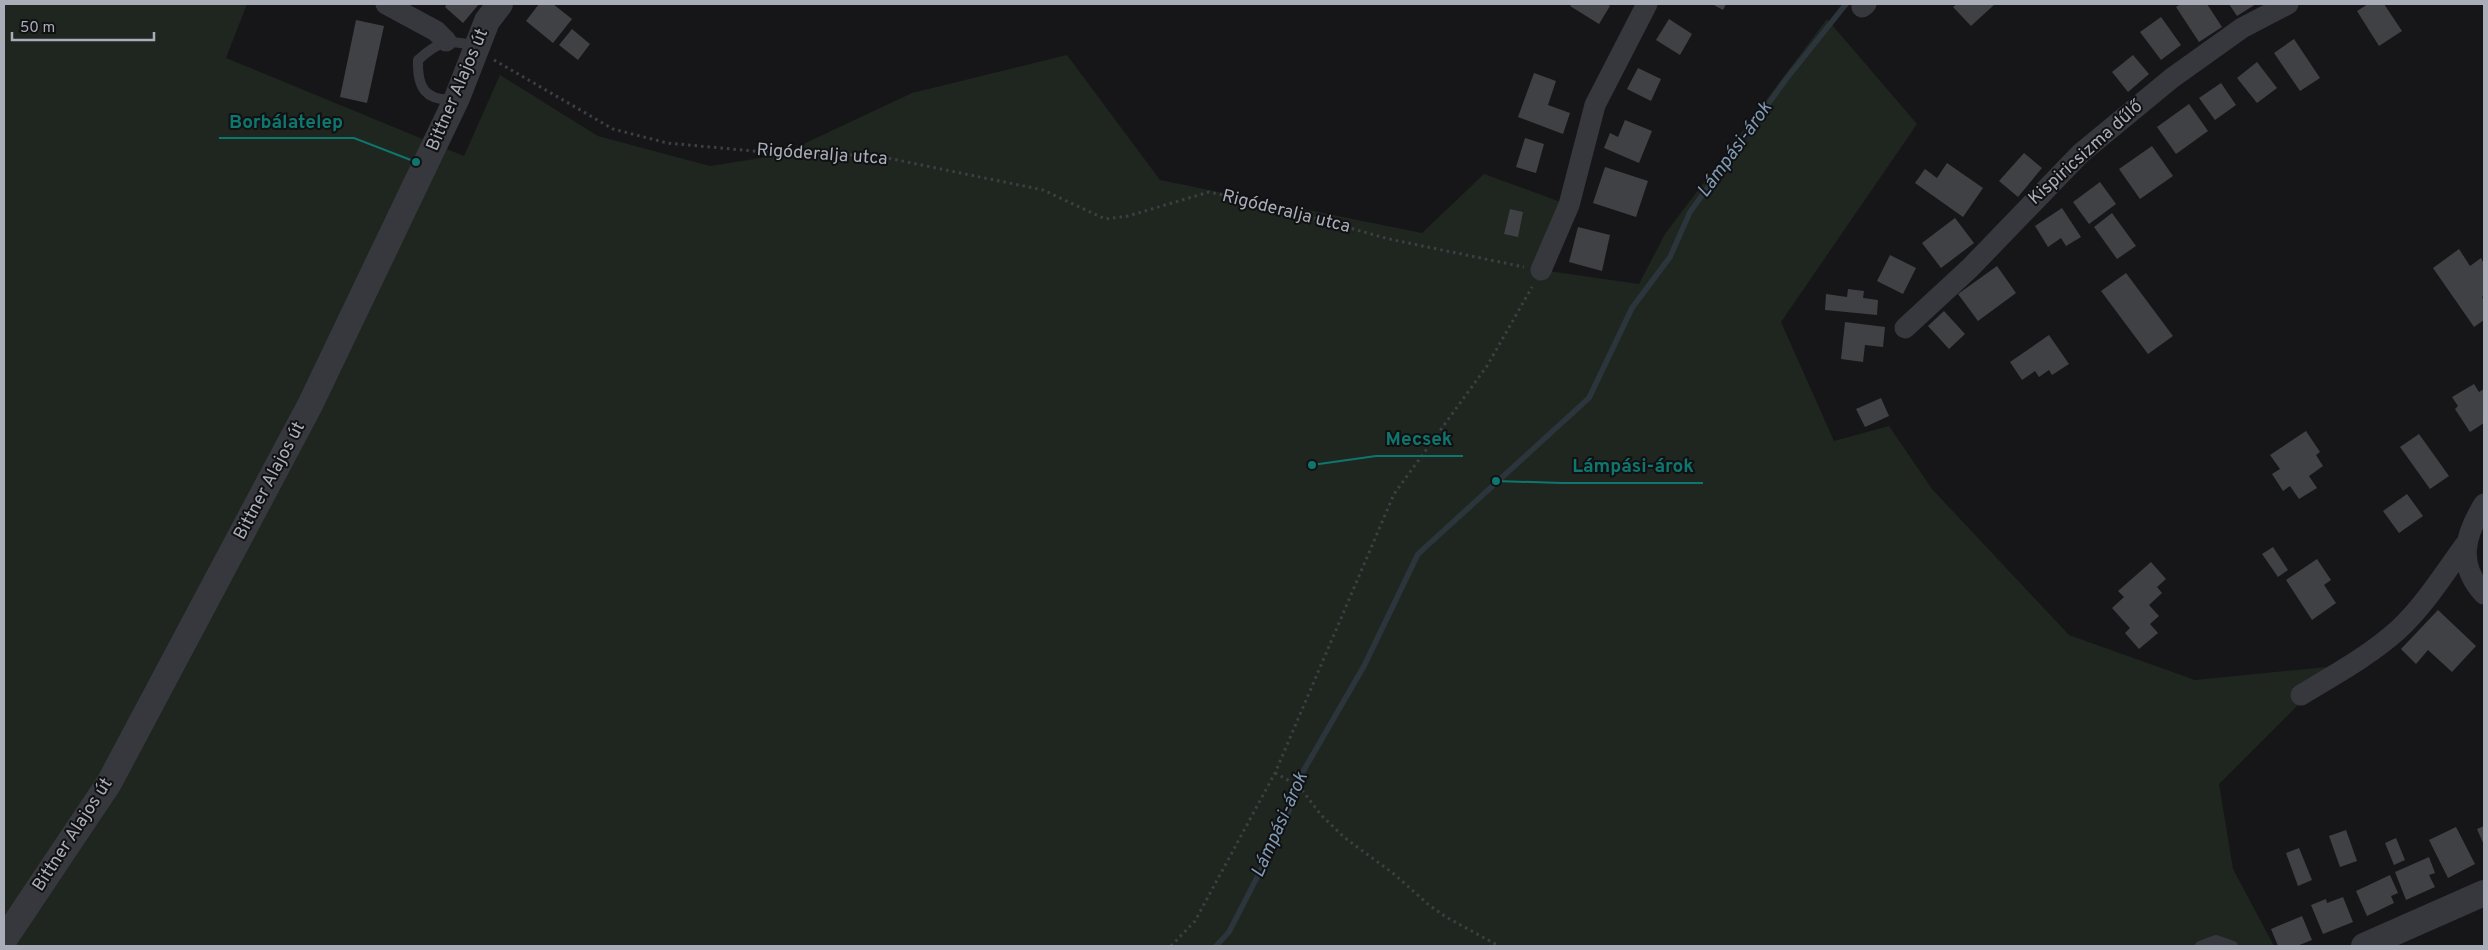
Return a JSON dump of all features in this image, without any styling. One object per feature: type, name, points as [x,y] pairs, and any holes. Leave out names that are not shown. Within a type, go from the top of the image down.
[{"type":"street","points":[[386,4],[436,31],[446,41]]},
{"type":"street","name":"Bittner Alajos út","points":[[4,940],[114,774],[310,405],[458,98],[487,21],[500,4]]},
{"type":"street","points":[[1541,270],[1569,205],[1595,105],[1647,4]]},
{"type":"street","name":"Kispiricsizma dűlő","points":[[1905,328],[1970,268],[2081,153],[2172,78],[2242,28],[2288,4]]},
{"type":"street","points":[[2301,695],[2350,666],[2398,630],[2434,589],[2465,545],[2484,504]]},
{"type":"street","points":[[2465,545],[2469,566],[2484,594]]},
{"type":"street","points":[[2364,946],[2484,893]]},
{"type":"lane","points":[[458,98],[441,100],[431,96],[423,89],[418,75],[418,60],[433,46],[446,41],[476,49]]},
{"type":"lane","points":[[2200,946],[2216,940],[2234,946]]},
{"type":"path","name":"Rigóderalja utca","points":[[476,49],[613,129],[667,143],[796,155],[873,155],[1044,190],[1105,219],[1128,216],[1209,192],[1264,204],[1390,239],[1541,270]]},
{"type":"path","points":[[1171,946],[1195,922],[1275,773],[1394,494],[1486,366],[1541,270]]},
{"type":"path","points":[[1275,773],[1299,786],[1321,815],[1345,838],[1394,874],[1429,905],[1446,918],[1499,946]]},
{"type":"shaded area","points":[[4,4],[247,4],[226,58],[464,156],[500,75],[598,136],[710,166],[780,155],[912,93],[1067,55],[1160,180],[1422,233],[1484,174],[1569,205],[1541,270],[1639,284],[1665,234],[1827,19],[1917,124],[1781,322],[1834,441],[1889,426],[1932,489],[2069,635],[2195,680],[2337,666],[2219,784],[2233,869],[2274,946],[4,946]]},
{"type":"building","points":[[447,4],[479,4],[463,23],[445,7]]},
{"type":"building","points":[[539,4],[553,4],[572,19],[553,43],[526,21]]},
{"type":"building","points":[[1572,4],[1607,4],[1610,6],[1599,24],[1570,6]]},
{"type":"building","points":[[1712,4],[1726,4],[1723,10]]},
{"type":"building","points":[[1957,4],[1995,4],[1971,26],[1953,7]]},
{"type":"building","points":[[2181,4],[2207,4],[2222,27],[2199,42],[2176,7]]},
{"type":"building","points":[[2229,4],[2256,4],[2237,16]]},
{"type":"building","points":[[2368,4],[2384,4],[2402,31],[2379,46],[2357,11]]},
{"type":"building","points":[[2161,17],[2181,45],[2161,60],[2140,32]]},
{"type":"building","points":[[1669,19],[1692,34],[1680,55],[1656,40]]},
{"type":"building","points":[[356,20],[384,26],[367,103],[340,97]]},
{"type":"building","points":[[572,29],[590,44],[578,60],[559,45]]},
{"type":"building","points":[[2294,39],[2320,78],[2300,91],[2274,53]]},
{"type":"building","points":[[2133,55],[2149,74],[2128,92],[2112,72]]},
{"type":"building","points":[[2257,62],[2277,88],[2257,103],[2237,78]]},
{"type":"building","points":[[1638,68],[1661,79],[1651,101],[1627,89]]},
{"type":"building","points":[[1534,73],[1556,81],[1548,105],[1570,113],[1563,134],[1518,117]]},
{"type":"building","points":[[2221,83],[2236,105],[2215,120],[2199,98]]},
{"type":"building","points":[[2189,104],[2208,131],[2176,154],[2157,127]]},
{"type":"building","points":[[1625,120],[1652,131],[1639,163],[1604,148],[1610,133],[1618,137]]},
{"type":"building","points":[[1525,138],[1544,144],[1536,173],[1516,167]]},
{"type":"building","points":[[2152,146],[2173,176],[2140,199],[2119,169]]},
{"type":"building","points":[[2024,153],[2042,168],[2018,197],[1999,181]]},
{"type":"building","points":[[1947,163],[1983,188],[1963,217],[1915,183],[1925,169],[1937,178]]},
{"type":"building","points":[[1605,167],[1648,181],[1636,217],[1593,203]]},
{"type":"building","points":[[2100,182],[2116,204],[2089,224],[2073,202]]},
{"type":"building","points":[[2062,208],[2081,237],[2066,246],[2061,238],[2048,247],[2035,226]]},
{"type":"building","points":[[1510,209],[1523,212],[1518,237],[1504,234]]},
{"type":"building","points":[[2112,213],[2136,246],[2117,259],[2094,227]]},
{"type":"building","points":[[1955,218],[1974,243],[1941,268],[1922,243]]},
{"type":"building","points":[[1578,227],[1610,235],[1602,271],[1569,262]]},
{"type":"building","points":[[2459,249],[2470,266],[2481,258],[2484,264],[2484,295],[2482,297],[2484,301],[2484,320],[2474,327],[2433,268]]},
{"type":"building","points":[[1890,255],[1916,268],[1903,294],[1877,281]]},
{"type":"building","points":[[1997,266],[2016,293],[1978,321],[1958,294]]},
{"type":"building","points":[[2126,273],[2173,336],[2148,354],[2101,291]]},
{"type":"building","points":[[1848,289],[1864,291],[1863,298],[1878,300],[1877,315],[1825,310],[1826,294],[1847,297]]},
{"type":"building","points":[[1944,311],[1965,334],[1949,349],[1928,326]]},
{"type":"building","points":[[1845,322],[1885,327],[1883,347],[1865,345],[1863,362],[1841,359]]},
{"type":"building","points":[[2049,335],[2069,364],[2052,375],[2049,370],[2039,377],[2035,371],[2022,380],[2010,362]]},
{"type":"building","points":[[2474,384],[2479,392],[2484,389],[2484,423],[2470,432],[2455,409],[2458,406],[2452,397]]},
{"type":"building","points":[[1881,398],[1889,416],[1865,427],[1856,409]]},
{"type":"building","points":[[2306,431],[2320,452],[2316,455],[2323,466],[2309,476],[2317,488],[2299,499],[2290,486],[2283,491],[2272,474],[2280,469],[2270,455]]},
{"type":"building","points":[[2419,434],[2449,476],[2430,489],[2400,447]]},
{"type":"building","points":[[2407,494],[2423,516],[2399,533],[2383,511]]},
{"type":"building","points":[[2273,547],[2288,570],[2278,577],[2262,554]]},
{"type":"building","points":[[2317,559],[2331,580],[2324,585],[2336,603],[2312,620],[2286,580]]},
{"type":"building","points":[[2151,562],[2166,579],[2157,587],[2162,593],[2149,605],[2159,616],[2150,624],[2158,633],[2139,649],[2125,633],[2130,628],[2112,608],[2124,597],[2118,591]]},
{"type":"building","points":[[2438,610],[2476,646],[2452,672],[2428,650],[2416,664],[2401,649]]},
{"type":"building","points":[[2484,826],[2484,845],[2477,829]]},
{"type":"building","points":[[2456,827],[2475,864],[2448,878],[2429,840]]},
{"type":"building","points":[[2346,830],[2357,861],[2340,867],[2329,836]]},
{"type":"building","points":[[2396,838],[2405,860],[2394,865],[2385,843]]},
{"type":"building","points":[[2299,848],[2312,880],[2298,886],[2286,853]]},
{"type":"building","points":[[2429,857],[2435,873],[2429,875],[2435,887],[2406,900],[2395,872]]},
{"type":"building","points":[[2390,875],[2398,893],[2391,896],[2394,903],[2367,916],[2356,891]]},
{"type":"building","points":[[2343,897],[2353,922],[2323,934],[2311,905],[2326,899],[2327,903]]},
{"type":"building","points":[[2302,916],[2312,940],[2297,946],[2278,946],[2271,929]]},
{"type":"waterway","name":"Lámpási-árok","points":[[1216,946],[1229,932],[1286,821],[1297,782],[1364,666],[1418,554],[1589,398],[1632,308],[1670,257],[1690,212],[1787,78],[1846,4]]},
{"type":"place","name":"Borbálatelep","points":[[416,162]]},
{"type":"place","name":"Mecsek","points":[[1312,465]]},
{"type":"place","name":"Lámpási-árok","points":[[1496,481]]}]
